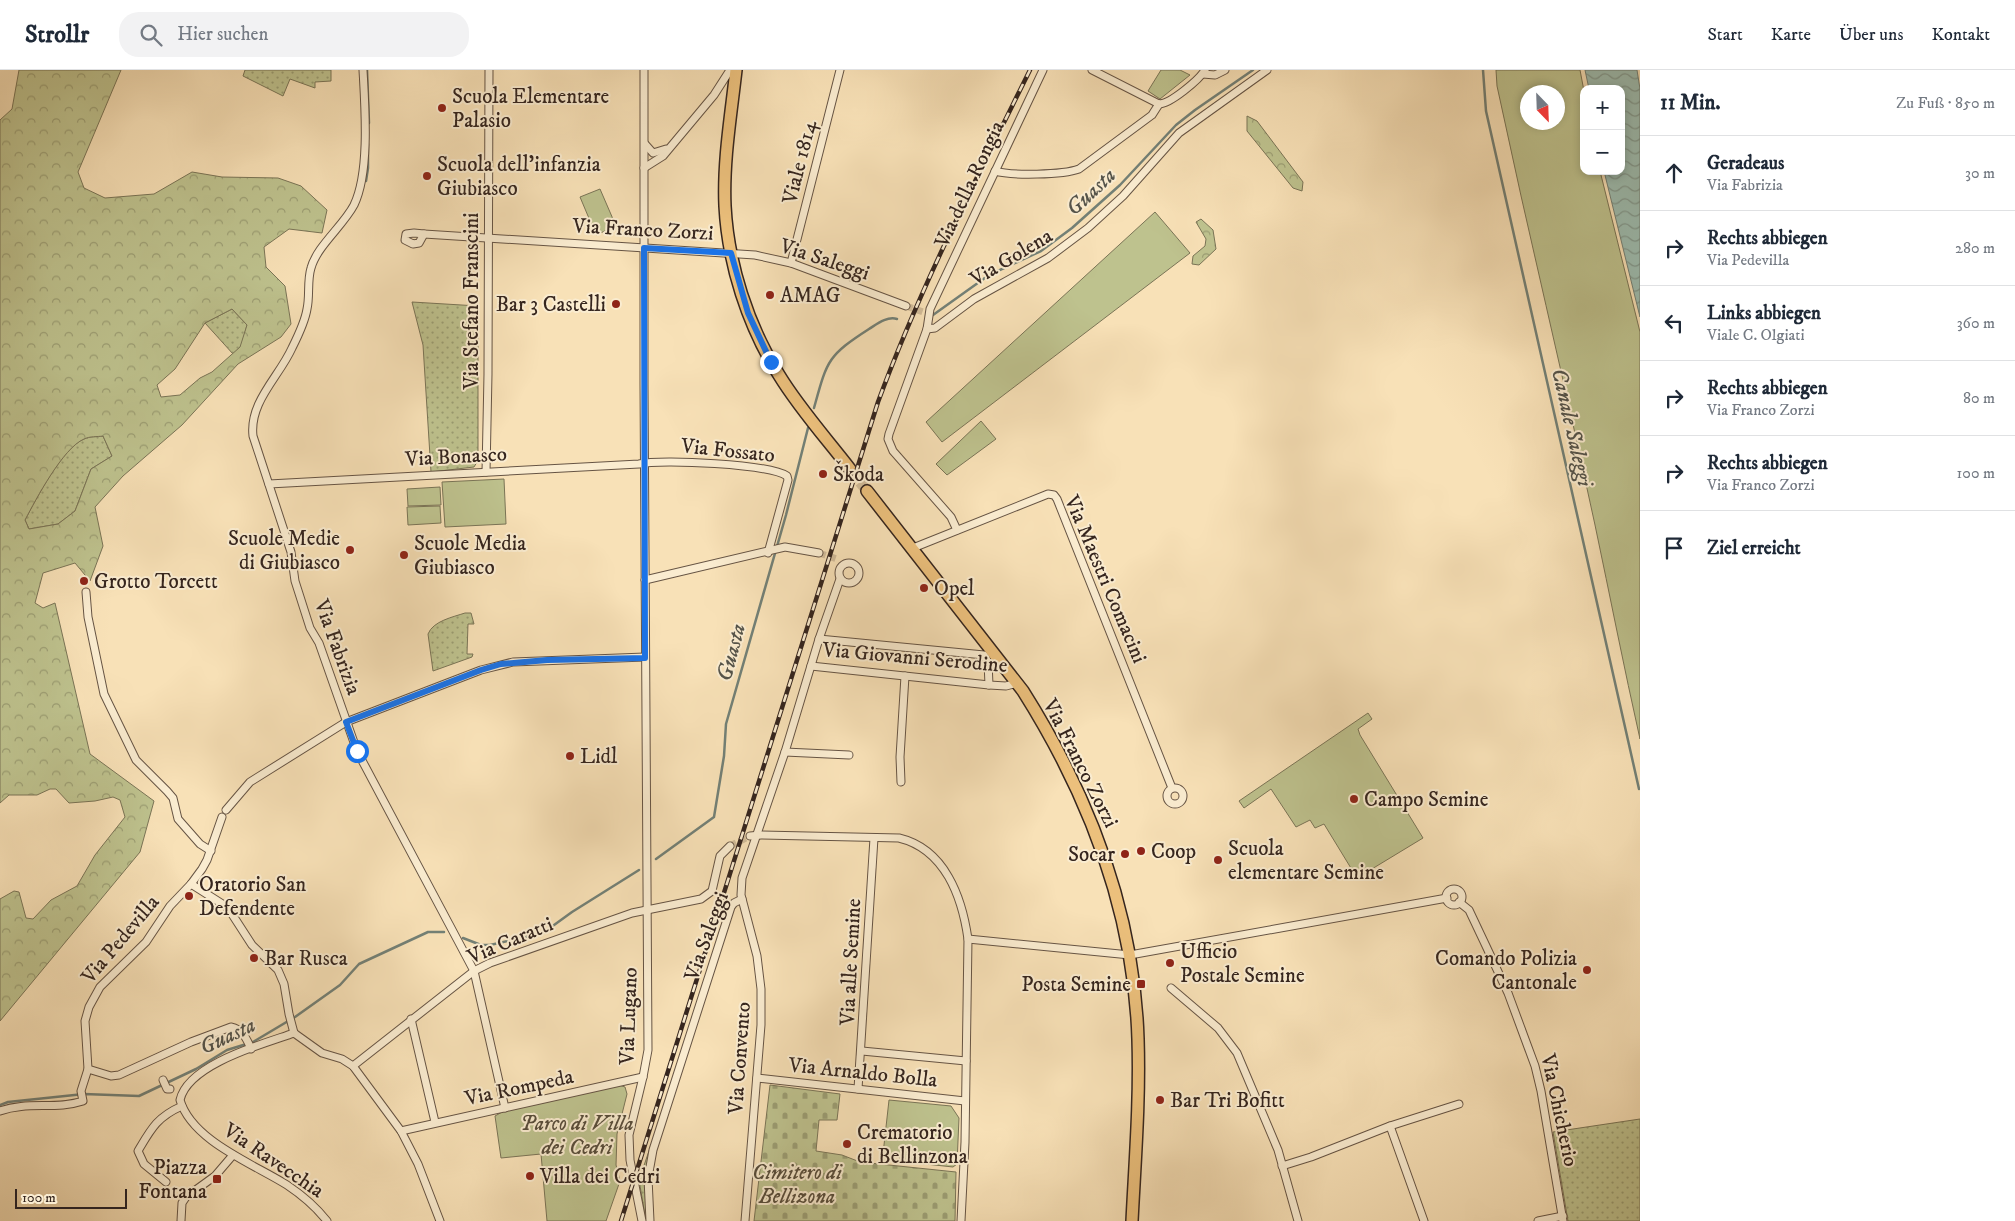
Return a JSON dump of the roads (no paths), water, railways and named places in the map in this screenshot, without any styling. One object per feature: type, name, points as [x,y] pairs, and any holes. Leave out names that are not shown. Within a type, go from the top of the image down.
[{"type":"main road","points":[[731,253],[725,207],[725,186],[736,70]]},
{"type":"main road","name":"Via Franco Zorzi","points":[[731,253],[748,313],[771,362],[789,390],[850,469]]},
{"type":"main road","name":"Via Franco Zorzi","points":[[868,491],[1017,683],[1071,774],[1096,831],[1115,889],[1130,955],[1138,1021],[1139,1090],[1132,1221]]},
{"type":"street","name":"Via Fabrizia","points":[[363,70],[364,166],[359,192],[345,220],[330,236],[311,267],[308,309],[287,358],[255,412],[252,428],[253,436],[291,552],[296,580],[310,628],[319,643],[357,751],[474,971],[505,1108]]},
{"type":"street","name":"Via Stefano Franscini","points":[[486,472],[489,70]]},
{"type":"street","name":"Via Lugano","points":[[642,1221],[628,1142],[630,1123],[643,1077],[648,1050],[644,70]]},
{"type":"street","points":[[644,168],[663,156],[714,94],[730,70]]},
{"type":"street","name":"Viale 1814","points":[[791,263],[840,70]]},
{"type":"street","name":"Via della Rongia","points":[[927,329],[927,313],[1043,70]]},
{"type":"street","points":[[1092,70],[1159,104],[1169,102],[1204,72],[1215,75],[1225,70]]},
{"type":"street","name":"Via Golena","points":[[927,329],[935,328],[974,299],[1048,258],[1062,248],[1088,228],[1123,196],[1179,132],[1267,70]]},
{"type":"street","points":[[995,171],[1023,173],[1068,172],[1079,169],[1149,117],[1159,104]]},
{"type":"street","points":[[644,144],[653,153],[659,153],[670,147]]},
{"type":"street","name":"Via Franco Zorzi","points":[[424,234],[731,253]]},
{"type":"street","name":"Via Saleggi","points":[[731,253],[755,255],[791,263],[906,306]]},
{"type":"street","points":[[927,329],[888,439],[893,451],[951,517],[957,530]]},
{"type":"street","name":"Via Fossato","points":[[645,463],[656,461],[717,464],[766,470],[787,476],[787,485],[770,552]]},
{"type":"street","name":"Via Bonasco","points":[[269,484],[645,463]]},
{"type":"street","name":"Via Maestri Comacini","points":[[913,548],[1048,494],[1054,495],[1172,788]]},
{"type":"street","points":[[645,580],[785,547],[819,553]]},
{"type":"street","points":[[837,559],[845,564],[855,565],[859,570],[859,577],[852,584],[845,583],[840,579]]},
{"type":"street","name":"Via Saleggi","points":[[650,1221],[648,1178],[653,1150],[731,908],[734,903],[742,899],[742,878],[753,835],[785,752],[819,639],[840,579],[839,570],[845,564]]},
{"type":"street","points":[[86,592],[88,617],[104,694],[136,760],[168,791],[173,798],[178,819],[200,844],[210,851]]},
{"type":"street","points":[[819,639],[982,655],[988,662],[989,685]]},
{"type":"street","points":[[226,810],[252,781],[346,722],[481,670],[501,664],[547,660],[645,658]]},
{"type":"street","name":"Via Giovanni Serodine","points":[[811,666],[989,685],[1006,686],[1017,683]]},
{"type":"street","points":[[901,782],[900,757],[905,676]]},
{"type":"street","points":[[785,752],[849,755]]},
{"type":"street","name":"Via Pedevilla","points":[[0,1111],[17,1106],[67,1106],[82,1098],[88,1069],[85,1021],[96,992],[146,942],[170,906],[191,884],[205,864],[222,818]]},
{"type":"street","points":[[753,835],[899,838],[908,840],[929,852],[941,867],[958,898],[968,940],[965,1142],[961,1221]]},
{"type":"street","name":"Via alle Semine","points":[[858,1089],[862,1051],[874,838]]},
{"type":"street","name":"Via Caratti","points":[[353,1066],[474,971],[528,948],[647,909],[694,902],[706,896],[713,888],[721,854],[730,846]]},
{"type":"street","points":[[191,884],[224,904],[252,945],[274,964],[284,984],[294,1033],[322,1053],[342,1059],[353,1066],[401,1131],[426,1182],[440,1221]]},
{"type":"street","points":[[1451,890],[1458,890],[1462,896],[1459,902],[1451,903],[1447,898],[1451,890]]},
{"type":"street","points":[[968,940],[1130,955],[1447,898]]},
{"type":"street","name":"Via Convento","points":[[742,899],[757,956],[761,989],[757,1078],[745,1221]]},
{"type":"street","name":"Via Chicherio","points":[[1459,902],[1469,910],[1508,993],[1535,1066],[1563,1218]]},
{"type":"street","points":[[1171,988],[1218,1028],[1237,1053],[1267,1121],[1298,1221]]},
{"type":"street","points":[[411,1019],[435,1122]]},
{"type":"street","points":[[88,1069],[111,1076],[118,1075],[191,1042],[231,1027],[236,1028],[247,1040],[251,1049]]},
{"type":"street","points":[[166,1182],[144,1164],[138,1151],[153,1125],[167,1113],[182,1106],[181,1094],[187,1084],[195,1076],[229,1057],[294,1033]]},
{"type":"street","points":[[862,1051],[966,1061]]},
{"type":"street","name":"Via Rompeda","points":[[401,1131],[643,1077]]},
{"type":"street","name":"Via Arnaldo Bolla","points":[[757,1078],[965,1101]]},
{"type":"street","points":[[163,1080],[170,1090],[181,1094]]},
{"type":"street","points":[[1282,1166],[1311,1157],[1390,1126],[1459,1104]]},
{"type":"street","name":"Via Ravecchia","points":[[182,1106],[199,1128],[233,1155],[288,1186],[308,1201],[327,1221]]},
{"type":"street","points":[[1390,1126],[1424,1221]]},
{"type":"street","points":[[180,1221],[182,1203],[186,1197],[214,1176],[233,1155]]},
{"type":"street","points":[[1538,1221],[1563,1218]]},
{"type":"water","points":[[1585,70],[1637,70],[1640,89],[1640,317],[1605,175],[1625,175],[1625,85],[1588,85]]},
{"type":"waterway","points":[[367,70],[369,123]]},
{"type":"waterway","name":"Guasta","points":[[933,315],[989,275],[1041,251],[1072,228],[1120,185],[1176,125],[1253,70]]},
{"type":"waterway","name":"Canale Saleggi","points":[[1483,70],[1486,111],[1639,789]]},
{"type":"waterway","points":[[366,181],[368,144]]},
{"type":"waterway","points":[[814,408],[826,369],[837,353],[855,338],[879,323],[893,318],[897,319]]},
{"type":"waterway","name":"Guasta","points":[[656,859],[714,817],[724,756],[726,724],[786,515],[808,428]]},
{"type":"waterway","name":"Guasta","points":[[463,938],[481,945],[490,945],[543,933],[572,912],[639,870]]},
{"type":"waterway","name":"Guasta","points":[[0,1105],[8,1102],[84,1094],[139,1096],[196,1069],[227,1050],[253,1042],[295,1017],[340,985],[359,964],[428,932],[444,932]]},
{"type":"tunnel","points":[[906,306],[926,313]]},
{"type":"tunnel","points":[[850,469],[867,491]]},
{"type":"tunnel","points":[[819,553],[837,559]]},
{"type":"tunnel","points":[[730,846],[750,836]]},
{"type":"railway","points":[[621,1221],[878,402],[894,359],[930,276],[1030,70]]},
{"type":"place","name":"Scuola Elementare Palasio","points":[[442,108]]},
{"type":"place","name":"Scuola dell'infanzia Giubiasco","points":[[427,176]]},
{"type":"place","name":"AMAG","points":[[770,295]]},
{"type":"place","name":"Bar 3 Castelli","points":[[616,304]]},
{"type":"place","name":"Škoda","points":[[823,474]]},
{"type":"place","name":"Scuole Medie di Giubiasco","points":[[350,550]]},
{"type":"place","name":"Scuole Media Giubiasco","points":[[404,555]]},
{"type":"place","name":"Grotto Torcett","points":[[84,581]]},
{"type":"place","name":"Opel","points":[[924,588]]},
{"type":"place","name":"Lidl","points":[[570,756]]},
{"type":"place","name":"Campo Semine","points":[[1354,799]]},
{"type":"place","name":"Coop","points":[[1141,851]]},
{"type":"place","name":"Socar","points":[[1125,854]]},
{"type":"place","name":"Scuola elementare Semine","points":[[1218,860]]},
{"type":"place","name":"Oratorio San Defendente","points":[[189,896]]},
{"type":"place","name":"Bar Rusca","points":[[254,958]]},
{"type":"place","name":"Ufficio Postale Semine","points":[[1170,963]]},
{"type":"place","name":"Comando Polizia Cantonale","points":[[1587,970]]},
{"type":"place","name":"Posta Semine","points":[[1141,984]]},
{"type":"place","name":"Bar Tri Bofitt","points":[[1160,1100]]},
{"type":"place","name":"Crematorio di Bellinzona","points":[[847,1144]]},
{"type":"place","name":"Villa dei Cedri","points":[[530,1176]]},
{"type":"place","name":"Piazza Fontana","points":[[217,1179]]},
{"type":"park label","name":"Parco di Villa dei Cedri","points":[[577,1135]]},
{"type":"park label","name":"Cimitero di Bellizona","points":[[797,1184]]}]
